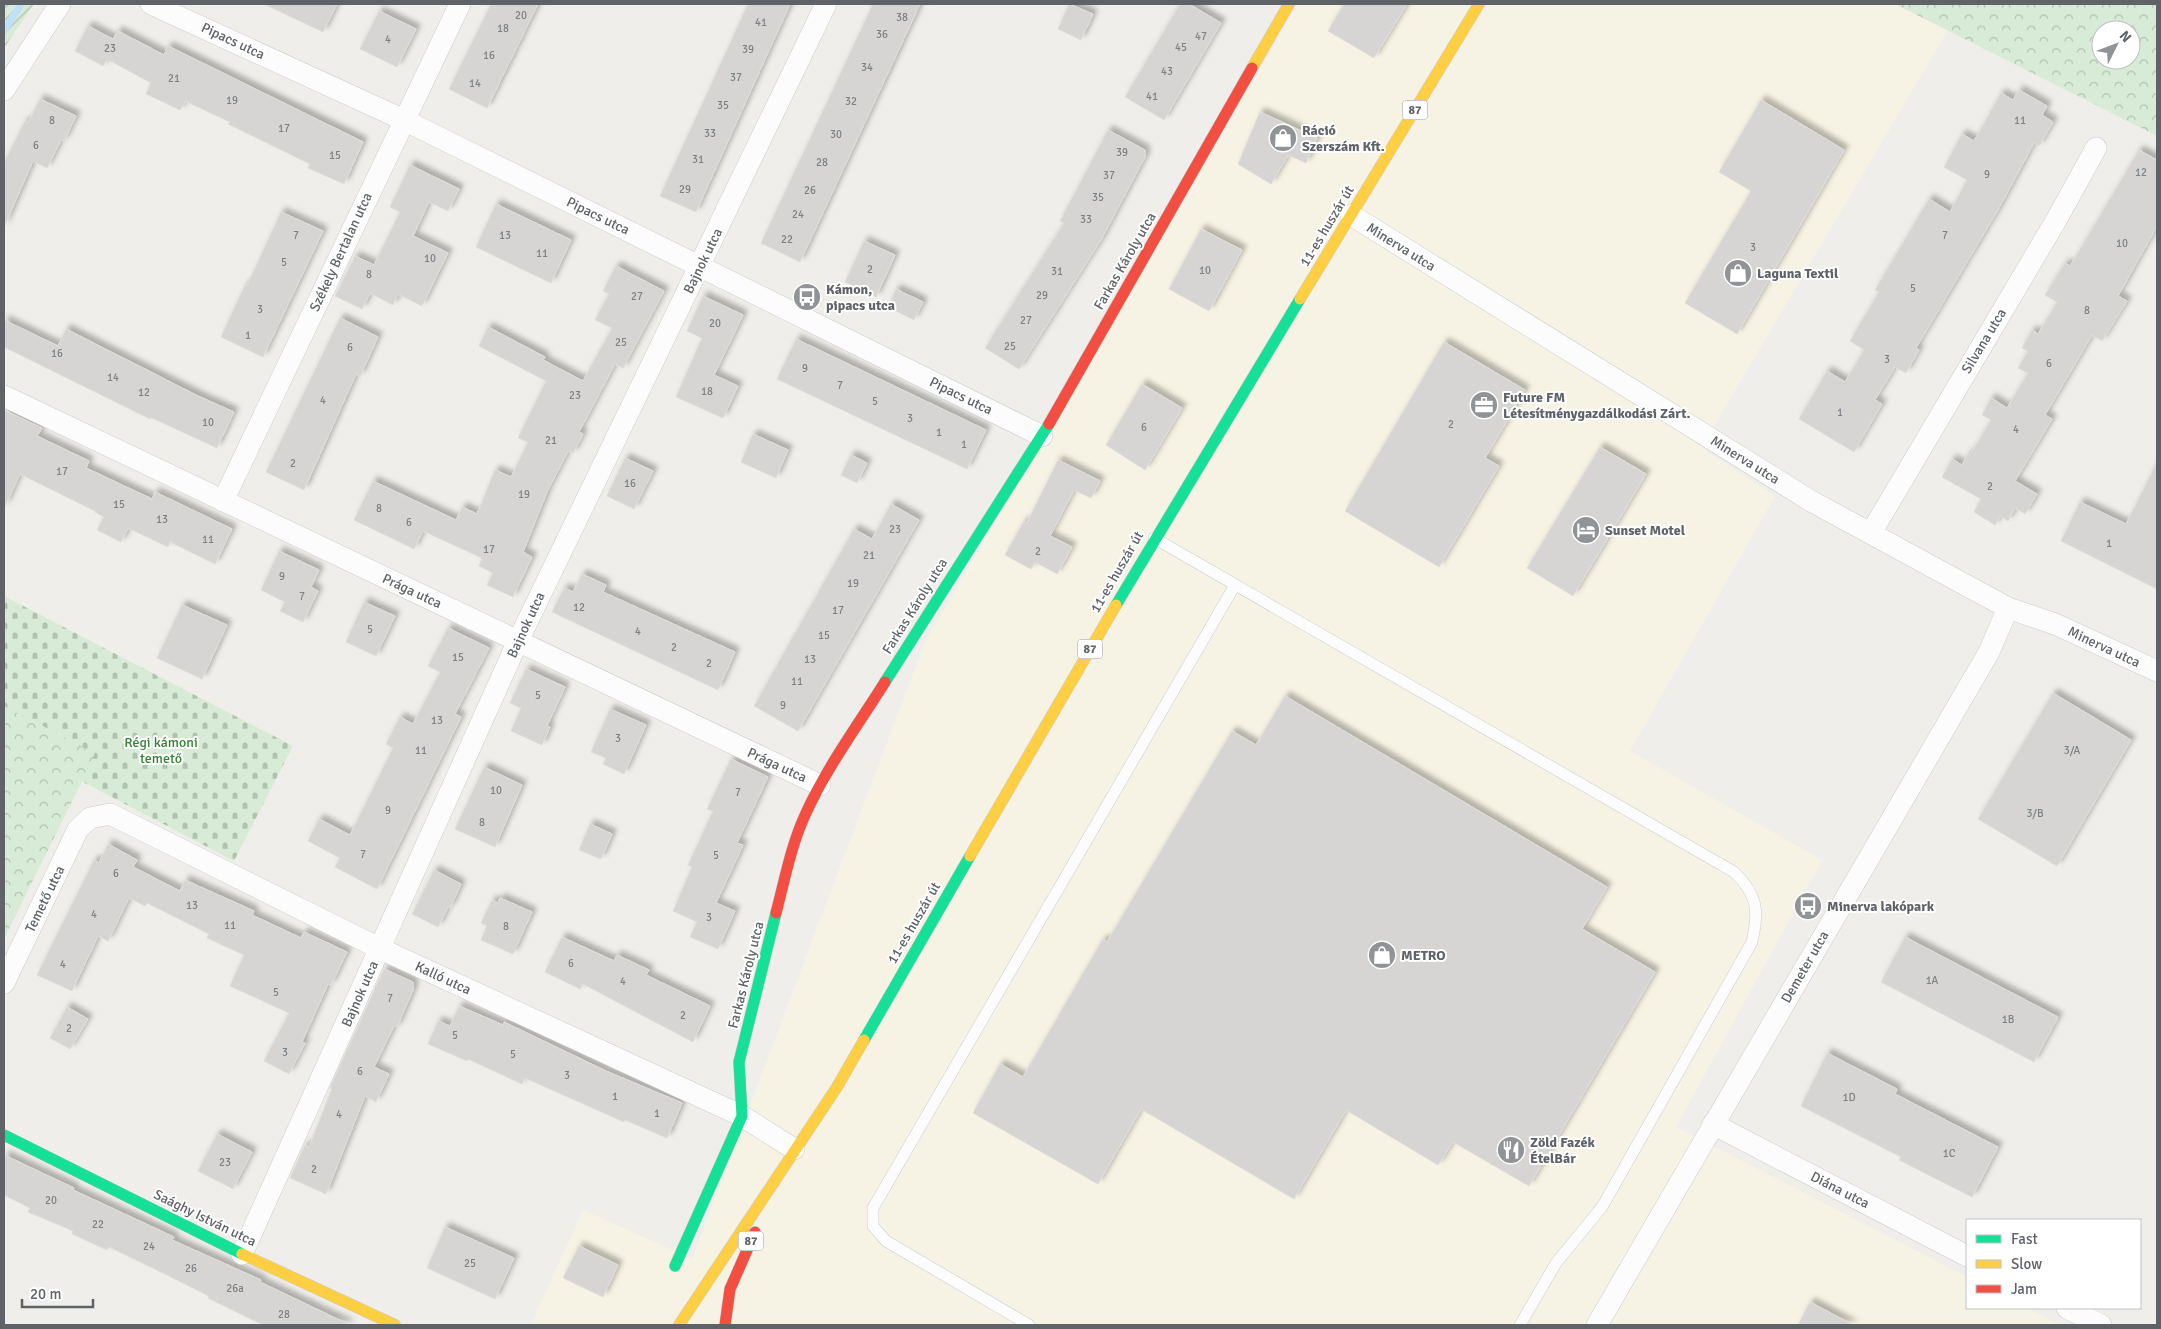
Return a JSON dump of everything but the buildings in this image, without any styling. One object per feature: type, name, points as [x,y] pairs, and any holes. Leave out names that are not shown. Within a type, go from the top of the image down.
[{"type":"street","points":[[4,90],[60,4]]},
{"type":"street","name":"Pipacs utca","points":[[151,4],[404,120],[1042,436]]},
{"type":"street","name":"Székely Bertalan utca","points":[[223,501],[460,4]]},
{"type":"street","name":"Bajnok utca","points":[[242,1254],[381,949],[518,641],[826,4]]},
{"type":"street","name":"Farkas Károly utca","points":[[675,1266],[742,1116],[739,1062],[792,849],[805,815],[820,785],[1042,436],[1289,4]]},
{"type":"street","name":"11-es huszár út","points":[[790,1155],[837,1087],[1154,538],[1479,4]]},
{"type":"street","name":"Silvana utca","points":[[1870,532],[2058,217],[2096,148]]},
{"type":"street","name":"Minerva utca","points":[[1351,215],[1811,501],[2008,608],[2055,624],[2157,671]]},
{"type":"street","name":"Prága utca","points":[[4,396],[820,785]]},
{"type":"street","name":"Demeter utca","points":[[1597,1325],[1989,652],[2008,608]]},
{"type":"street","name":"Kalló utca","points":[[90,818],[110,814],[381,949],[742,1116],[790,1155]]},
{"type":"street","name":"Temető utca","points":[[4,983],[78,829],[90,818]]},
{"type":"street","name":"Diána utca","points":[[1713,1124],[1966,1255]]},
{"type":"street","name":"Saághy István utca","points":[[4,1135],[242,1254],[395,1325]]},
{"type":"street","name":"87","points":[[679,1325],[790,1155]]},
{"type":"street","name":"87","points":[[725,1325],[730,1289],[790,1155]]},
{"type":"street","points":[[2069,1309],[2101,1325]]},
{"type":"lane","points":[[1154,538],[1734,872],[1748,886],[1755,903],[1756,923],[1752,942],[1602,1207],[1556,1263],[1520,1325]]},
{"type":"lane","points":[[1029,1325],[886,1242],[873,1226],[873,1208],[1235,585]]},
{"type":"shaded area","points":[[1298,4],[1895,4],[1948,30],[1701,448],[1775,496],[1630,751],[1822,860],[1676,1127],[1966,1276],[1966,1309],[2028,1309],[2060,1325],[531,1325],[583,1210],[692,1259],[925,642]]},
{"type":"green space","points":[[4,4],[34,4],[4,48]]},
{"type":"green space","points":[[1895,4],[2157,4],[2157,136]]},
{"type":"green space","name":"Régi kámoni temető","points":[[4,596],[293,746],[234,861],[81,781],[95,753],[4,706]]},
{"type":"green space","points":[[4,706],[96,753],[4,939]]},
{"type":"waterway","points":[[4,31],[21,4]]},
{"type":"traffic: fast","points":[[1116,605],[1300,299]]},
{"type":"traffic: fast","points":[[885,682],[1049,424]]},
{"type":"traffic: fast","points":[[864,1040],[970,856]]},
{"type":"traffic: fast","points":[[675,1266],[742,1116],[739,1062],[776,913]]},
{"type":"traffic: fast","points":[[4,1135],[242,1254]]},
{"type":"traffic: slow","points":[[1252,68],[1289,4]]},
{"type":"traffic: slow","points":[[1300,299],[1479,4]]},
{"type":"traffic: slow","points":[[970,856],[1116,605]]},
{"type":"traffic: slow","points":[[679,1325],[837,1087],[864,1040]]},
{"type":"traffic: slow","points":[[242,1254],[395,1325]]},
{"type":"traffic: jam","points":[[1049,424],[1252,68]]},
{"type":"traffic: jam","points":[[776,913],[792,850],[814,796],[885,682]]},
{"type":"traffic: jam","points":[[725,1325],[730,1289],[755,1232]]},
{"type":"place","name":"Ráció Szerszám Kft.","points":[[1283,138]]},
{"type":"place","name":"Laguna Textil","points":[[1738,273]]},
{"type":"place","name":"Kámon, pipacs utca","points":[[807,297]]},
{"type":"place","name":"Future FM Létesítménygazdálkodási Zárt.","points":[[1484,405]]},
{"type":"place","name":"Sunset Motel","points":[[1586,530]]},
{"type":"place","name":"Minerva lakópark","points":[[1808,906]]},
{"type":"place","name":"METRO","points":[[1382,955]]},
{"type":"place","name":"Zöld Fazék ÉtelBár","points":[[1511,1150]]}]
